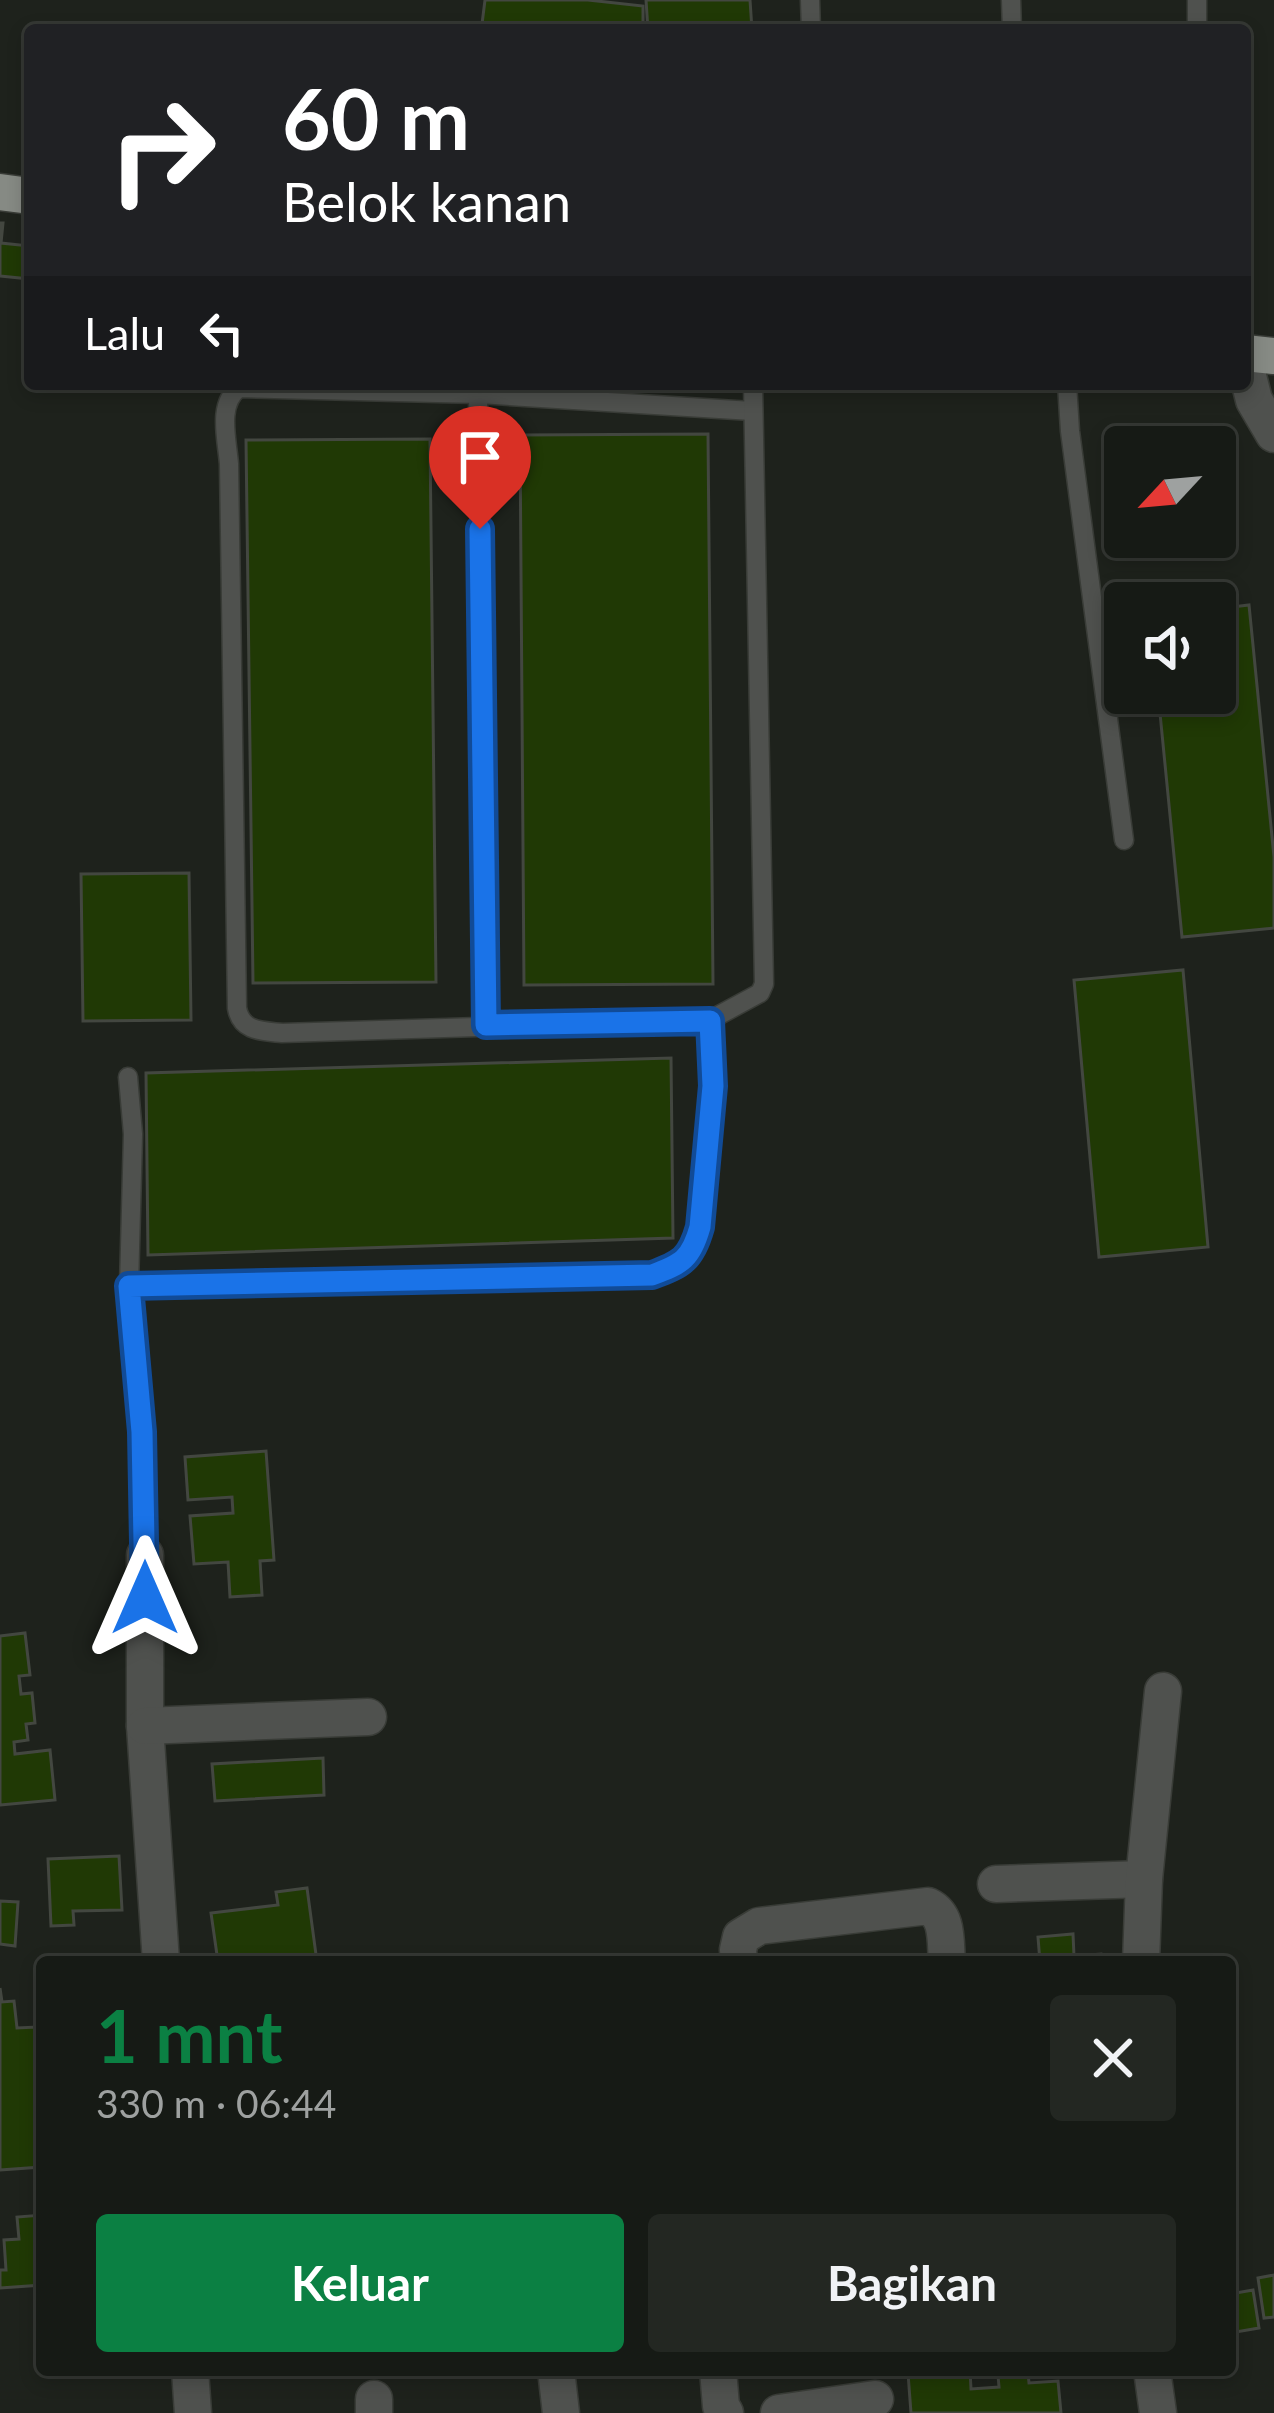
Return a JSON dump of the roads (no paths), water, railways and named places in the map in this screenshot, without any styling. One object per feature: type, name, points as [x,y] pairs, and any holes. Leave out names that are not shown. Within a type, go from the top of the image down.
[{"type":"street","points":[[1251,388],[1274,434]]},
{"type":"street","points":[[146,1555],[145,1726],[161,1956]]},
{"type":"street","points":[[1141,1956],[1163,1691]]},
{"type":"street","points":[[145,1726],[368,1717]]},
{"type":"street","points":[[996,1884],[1144,1879]]},
{"type":"street","points":[[738,1956],[742,1936],[759,1925],[928,1906],[943,1920],[946,1956]]},
{"type":"street","points":[[190,2376],[193,2413]]},
{"type":"street","points":[[557,2376],[561,2413]]},
{"type":"street","points":[[718,2376],[725,2413]]},
{"type":"street","points":[[1153,2376],[1158,2413]]},
{"type":"street","points":[[779,2413],[875,2394]]},
{"type":"lane","points":[[236,390],[229,395],[225,411],[239,1017],[247,1027],[282,1033],[710,1021],[760,993],[764,984],[753,390]]},
{"type":"lane","points":[[319,390],[478,394],[752,411]]},
{"type":"lane","points":[[1067,390],[1124,840]]},
{"type":"lane","points":[[478,394],[486,1025]]},
{"type":"lane","points":[[129,1286],[652,1275],[678,1265],[693,1249],[700,1227],[713,1086],[710,1021]]},
{"type":"lane","points":[[128,1077],[133,1134],[129,1286],[142,1432],[146,1555]]}]
